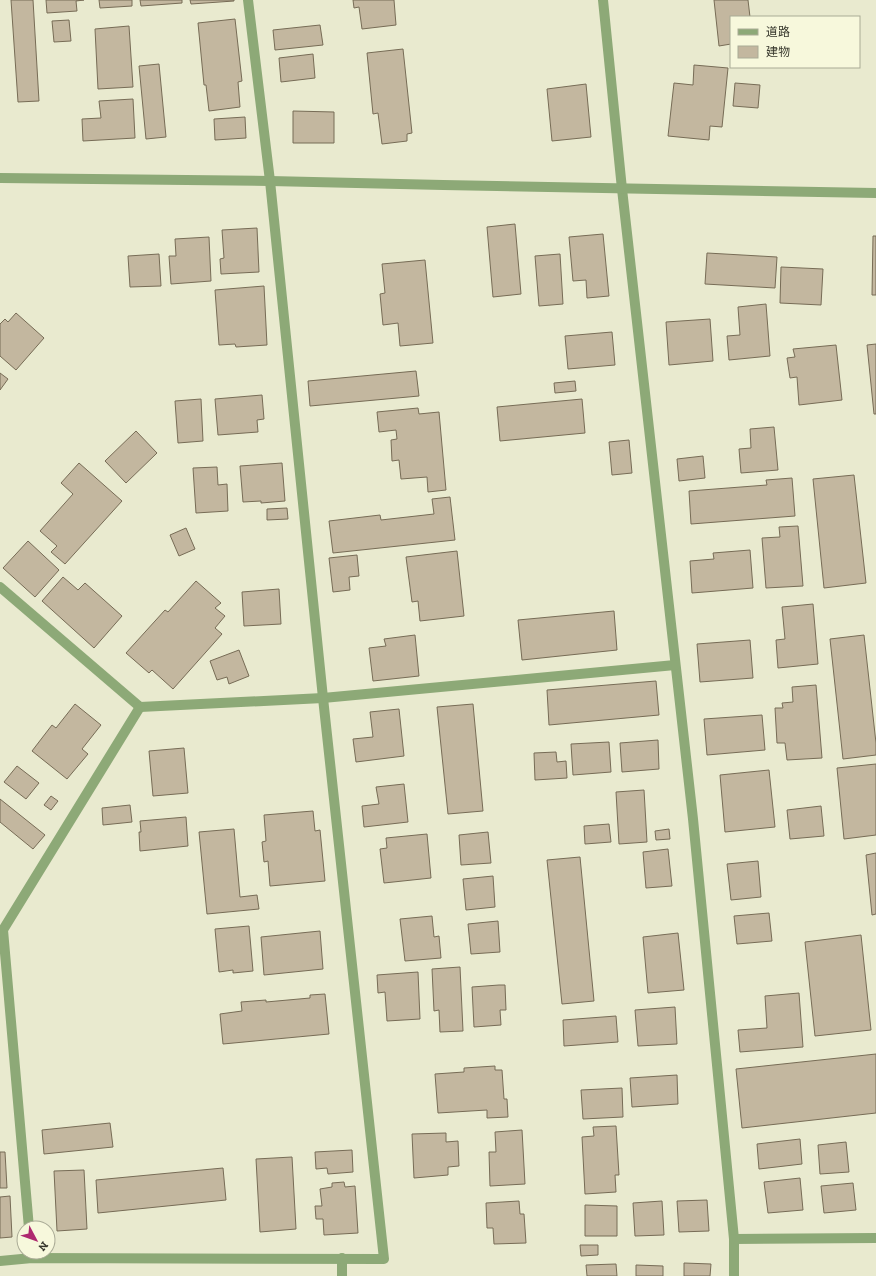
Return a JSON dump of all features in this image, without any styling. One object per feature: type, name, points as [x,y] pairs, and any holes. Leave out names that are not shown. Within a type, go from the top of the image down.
[{"type":"street","points":[[56,1255],[384,1258],[323,698],[270,181],[248,0]]},
{"type":"street","points":[[603,0],[622,188],[692,819],[734,1238],[734,1276]]},
{"type":"street","points":[[0,178],[270,181],[876,193]]},
{"type":"street","points":[[0,587],[140,707],[323,698],[675,665]]},
{"type":"street","points":[[28,1220],[1,929],[140,707]]},
{"type":"street","points":[[734,1238],[876,1238]]},
{"type":"street","points":[[0,1261],[16,1258]]},
{"type":"street","points":[[342,1258],[342,1276]]},
{"type":"building","points":[[11,0],[33,0],[39,101],[18,102]]},
{"type":"building","points":[[46,0],[84,0],[76,1],[77,11],[47,13]]},
{"type":"building","points":[[99,0],[132,0],[132,6],[100,8]]},
{"type":"building","points":[[140,0],[182,0],[182,3],[141,6]]},
{"type":"building","points":[[190,0],[234,0],[234,1],[191,4]]},
{"type":"building","points":[[353,0],[394,0],[396,25],[362,29],[359,7],[354,8]]},
{"type":"building","points":[[714,0],[748,0],[750,16],[730,16],[730,44],[719,46]]},
{"type":"building","points":[[235,19],[242,81],[238,82],[240,107],[209,111],[206,85],[204,85],[198,23]]},
{"type":"building","points":[[69,20],[71,41],[54,42],[52,21]]},
{"type":"building","points":[[320,25],[323,45],[275,50],[273,30]]},
{"type":"building","points":[[129,26],[133,87],[98,89],[95,29]]},
{"type":"building","points":[[403,49],[412,133],[407,134],[407,141],[382,144],[378,113],[373,114],[367,53]]},
{"type":"building","points":[[313,54],[315,78],[281,82],[279,58]]},
{"type":"building","points":[[159,64],[166,137],[146,139],[139,66]]},
{"type":"building","points":[[694,65],[728,68],[722,127],[710,126],[709,140],[668,136],[674,83],[693,85]]},
{"type":"building","points":[[735,83],[760,85],[758,108],[733,106]]},
{"type":"building","points":[[586,84],[591,137],[552,141],[547,89]]},
{"type":"building","points":[[133,99],[135,138],[83,141],[82,119],[101,118],[99,101]]},
{"type":"building","points":[[293,111],[334,112],[334,143],[293,143]]},
{"type":"building","points":[[245,117],[246,138],[215,140],[214,119]]},
{"type":"building","points":[[515,224],[521,294],[493,297],[487,227]]},
{"type":"building","points":[[257,228],[259,272],[221,274],[220,259],[224,258],[222,230]]},
{"type":"building","points":[[603,234],[609,296],[587,298],[586,280],[573,281],[569,237]]},
{"type":"building","points":[[873,236],[876,236],[876,295],[872,295]]},
{"type":"building","points":[[209,237],[211,281],[171,284],[169,256],[176,256],[175,239]]},
{"type":"building","points":[[707,253],[777,257],[775,288],[705,284]]},
{"type":"building","points":[[159,254],[161,286],[130,287],[128,256]]},
{"type":"building","points":[[560,254],[563,304],[539,306],[535,256]]},
{"type":"building","points":[[425,260],[433,343],[400,346],[398,323],[383,325],[380,294],[385,293],[382,264]]},
{"type":"building","points":[[781,267],[823,269],[821,305],[780,303]]},
{"type":"building","points":[[264,286],[267,345],[236,347],[235,344],[219,345],[215,290]]},
{"type":"building","points":[[766,304],[770,356],[729,360],[727,336],[740,335],[738,307]]},
{"type":"building","points":[[16,313],[44,338],[16,370],[0,356],[0,324],[5,319],[8,322]]},
{"type":"building","points":[[710,319],[713,361],[669,365],[666,322]]},
{"type":"building","points":[[612,332],[615,365],[568,369],[565,336]]},
{"type":"building","points":[[876,344],[876,414],[874,414],[867,345]]},
{"type":"building","points":[[836,345],[842,400],[799,405],[797,377],[790,378],[787,358],[795,357],[793,349]]},
{"type":"building","points":[[416,371],[419,396],[310,406],[308,381]]},
{"type":"building","points":[[0,373],[8,379],[0,390]]},
{"type":"building","points":[[575,381],[576,391],[555,393],[554,383]]},
{"type":"building","points":[[262,395],[264,419],[257,420],[258,432],[218,435],[215,399]]},
{"type":"building","points":[[201,399],[203,441],[178,443],[175,401]]},
{"type":"building","points":[[582,399],[585,433],[500,441],[497,407]]},
{"type":"building","points":[[418,408],[419,414],[439,412],[446,490],[428,492],[427,477],[401,479],[399,460],[392,461],[391,440],[397,439],[396,430],[379,432],[377,412]]},
{"type":"building","points":[[774,427],[778,470],[741,473],[739,449],[751,448],[750,429]]},
{"type":"building","points":[[136,431],[157,453],[126,483],[105,461]]},
{"type":"building","points":[[629,440],[632,473],[612,475],[609,442]]},
{"type":"building","points":[[703,456],[705,478],[679,481],[677,459]]},
{"type":"building","points":[[79,463],[122,501],[65,564],[51,552],[57,546],[40,531],[73,494],[61,483]]},
{"type":"building","points":[[282,463],[285,501],[261,503],[261,501],[243,502],[240,466]]},
{"type":"building","points":[[217,467],[218,485],[227,484],[228,511],[196,513],[193,468]]},
{"type":"building","points":[[854,475],[866,583],[824,588],[813,479]]},
{"type":"building","points":[[792,478],[795,516],[691,524],[689,491],[767,485],[766,480]]},
{"type":"building","points":[[450,497],[455,540],[333,553],[329,521],[380,515],[381,520],[434,514],[432,499]]},
{"type":"building","points":[[287,508],[288,519],[267,520],[267,509]]},
{"type":"building","points":[[798,526],[803,586],[766,588],[762,538],[780,537],[779,527]]},
{"type":"building","points":[[186,528],[195,549],[179,556],[170,535]]},
{"type":"building","points":[[28,541],[59,570],[35,597],[3,568]]},
{"type":"building","points":[[750,550],[753,588],[692,593],[690,561],[714,559],[713,553]]},
{"type":"building","points":[[457,551],[464,616],[420,621],[418,601],[412,602],[406,557]]},
{"type":"building","points":[[357,555],[359,576],[349,577],[350,590],[333,592],[329,558]]},
{"type":"building","points":[[63,577],[78,590],[85,583],[122,616],[94,648],[42,601]]},
{"type":"building","points":[[196,581],[221,603],[215,608],[225,616],[215,628],[222,634],[173,689],[152,670],[149,673],[126,653],[165,610],[168,612]]},
{"type":"building","points":[[279,589],[281,624],[244,626],[242,592]]},
{"type":"building","points":[[813,604],[818,664],[778,668],[776,640],[785,639],[782,607]]},
{"type":"building","points":[[614,611],[617,650],[522,660],[518,620]]},
{"type":"building","points":[[415,635],[419,676],[373,681],[369,648],[386,646],[384,639]]},
{"type":"building","points":[[864,635],[876,755],[843,759],[830,639]]},
{"type":"building","points":[[750,640],[753,678],[700,682],[697,644]]},
{"type":"building","points":[[239,650],[249,676],[229,684],[227,677],[217,680],[210,661]]},
{"type":"building","points":[[656,681],[659,715],[549,725],[547,690]]},
{"type":"building","points":[[816,685],[822,758],[787,760],[785,743],[777,743],[775,708],[783,708],[782,703],[793,702],[792,687]]},
{"type":"building","points":[[75,704],[101,725],[82,749],[88,754],[67,779],[32,751],[52,725],[56,728]]},
{"type":"building","points":[[473,704],[483,811],[448,814],[437,707]]},
{"type":"building","points":[[399,709],[404,756],[356,762],[353,739],[373,737],[370,712]]},
{"type":"building","points":[[762,715],[765,750],[707,755],[704,719]]},
{"type":"building","points":[[658,740],[659,769],[622,772],[620,743]]},
{"type":"building","points":[[609,742],[611,772],[573,775],[571,744]]},
{"type":"building","points":[[184,748],[188,793],[153,796],[149,751]]},
{"type":"building","points":[[556,752],[557,762],[566,761],[567,778],[535,780],[534,753]]},
{"type":"building","points":[[876,764],[876,835],[844,839],[837,768]]},
{"type":"building","points":[[17,766],[39,783],[26,799],[4,782]]},
{"type":"building","points":[[769,770],[775,827],[725,832],[720,775]]},
{"type":"building","points":[[404,784],[408,822],[364,827],[362,806],[379,804],[376,787]]},
{"type":"building","points":[[644,790],[647,842],[619,844],[616,792]]},
{"type":"building","points":[[51,796],[58,801],[51,810],[44,805]]},
{"type":"building","points":[[0,799],[45,835],[33,849],[0,822]]},
{"type":"building","points":[[130,805],[132,822],[103,825],[102,808]]},
{"type":"building","points":[[821,806],[824,836],[790,839],[787,810]]},
{"type":"building","points":[[313,811],[315,831],[320,830],[325,881],[270,886],[268,861],[264,862],[262,842],[266,841],[264,815]]},
{"type":"building","points":[[186,817],[188,846],[140,851],[140,821]]},
{"type":"building","points":[[609,824],[611,842],[585,844],[584,826]]},
{"type":"building","points":[[234,829],[240,897],[257,895],[259,909],[207,914],[199,832]]},
{"type":"building","points":[[669,829],[670,839],[656,840],[655,831]]},
{"type":"building","points":[[488,832],[491,863],[461,865],[459,835]]},
{"type":"building","points":[[427,834],[431,878],[384,883],[380,849],[387,848],[386,838]]},
{"type":"building","points":[[668,849],[672,886],[646,888],[643,852]]},
{"type":"building","points":[[876,853],[876,914],[872,915],[866,855]]},
{"type":"building","points":[[580,857],[594,1001],[562,1004],[547,860]]},
{"type":"building","points":[[758,861],[761,897],[731,900],[727,864]]},
{"type":"building","points":[[493,876],[495,907],[466,910],[463,879]]},
{"type":"building","points":[[769,913],[772,941],[737,944],[734,916]]},
{"type":"building","points":[[432,916],[434,937],[439,936],[441,958],[405,961],[400,919]]},
{"type":"building","points":[[498,921],[500,952],[471,954],[468,924]]},
{"type":"building","points":[[249,926],[253,971],[233,973],[233,970],[219,972],[215,929]]},
{"type":"building","points":[[320,931],[323,969],[264,975],[261,937]]},
{"type":"building","points":[[678,933],[684,990],[648,993],[643,937]]},
{"type":"building","points":[[861,935],[871,1030],[815,1036],[805,942]]},
{"type":"building","points":[[460,967],[463,1031],[440,1032],[439,1010],[434,1011],[432,969]]},
{"type":"building","points":[[418,972],[420,1019],[387,1021],[385,992],[378,993],[377,975]]},
{"type":"building","points":[[505,985],[506,1010],[500,1010],[501,1025],[474,1027],[472,987]]},
{"type":"building","points":[[799,993],[803,1047],[740,1052],[738,1030],[767,1028],[765,996]]},
{"type":"building","points":[[325,994],[329,1034],[223,1044],[220,1014],[242,1011],[241,1002],[266,1000],[266,1002],[310,998],[310,995]]},
{"type":"building","points":[[675,1007],[677,1044],[638,1046],[635,1010]]},
{"type":"building","points":[[616,1016],[618,1042],[564,1046],[563,1020]]},
{"type":"building","points":[[876,1054],[876,1113],[742,1128],[736,1069]]},
{"type":"building","points":[[495,1066],[495,1070],[502,1070],[504,1099],[507,1099],[508,1117],[487,1118],[487,1110],[438,1113],[435,1074],[464,1072],[464,1068]]},
{"type":"building","points":[[677,1075],[678,1104],[632,1107],[630,1078]]},
{"type":"building","points":[[622,1088],[623,1117],[583,1119],[581,1090]]},
{"type":"building","points":[[110,1123],[113,1147],[44,1154],[42,1130]]},
{"type":"building","points":[[616,1126],[619,1175],[615,1175],[616,1192],[585,1194],[582,1137],[594,1136],[593,1127]]},
{"type":"building","points":[[522,1130],[525,1184],[490,1186],[489,1152],[496,1152],[495,1132]]},
{"type":"building","points":[[446,1133],[446,1142],[458,1141],[459,1166],[448,1167],[448,1175],[414,1178],[412,1134]]},
{"type":"building","points":[[800,1139],[802,1164],[759,1169],[757,1144]]},
{"type":"building","points":[[846,1142],[849,1172],[820,1174],[818,1145]]},
{"type":"building","points":[[352,1150],[353,1172],[328,1174],[327,1168],[316,1169],[315,1152]]},
{"type":"building","points":[[0,1152],[5,1152],[7,1188],[0,1188]]},
{"type":"building","points":[[292,1157],[296,1229],[260,1232],[256,1159]]},
{"type":"building","points":[[223,1168],[226,1200],[98,1213],[96,1180]]},
{"type":"building","points":[[84,1170],[87,1229],[57,1231],[54,1171]]},
{"type":"building","points":[[800,1178],[803,1210],[768,1213],[764,1182]]},
{"type":"building","points":[[344,1182],[345,1187],[355,1186],[358,1233],[324,1235],[323,1219],[316,1219],[315,1206],[322,1206],[320,1189],[332,1187],[332,1183]]},
{"type":"building","points":[[853,1183],[856,1210],[824,1213],[821,1186]]},
{"type":"building","points":[[10,1196],[12,1237],[0,1238],[0,1197]]},
{"type":"building","points":[[707,1200],[709,1231],[679,1232],[677,1201]]},
{"type":"building","points":[[519,1201],[520,1214],[524,1214],[526,1243],[494,1244],[493,1228],[487,1228],[486,1203]]},
{"type":"building","points":[[662,1201],[664,1235],[635,1236],[633,1203]]},
{"type":"building","points":[[585,1205],[617,1206],[617,1236],[585,1236]]},
{"type":"building","points":[[580,1245],[598,1245],[598,1255],[581,1256]]},
{"type":"building","points":[[684,1263],[711,1264],[710,1276],[684,1276]]},
{"type":"building","points":[[616,1264],[617,1276],[587,1276],[586,1265]]},
{"type":"building","points":[[636,1265],[663,1266],[663,1276],[636,1276]]}]
